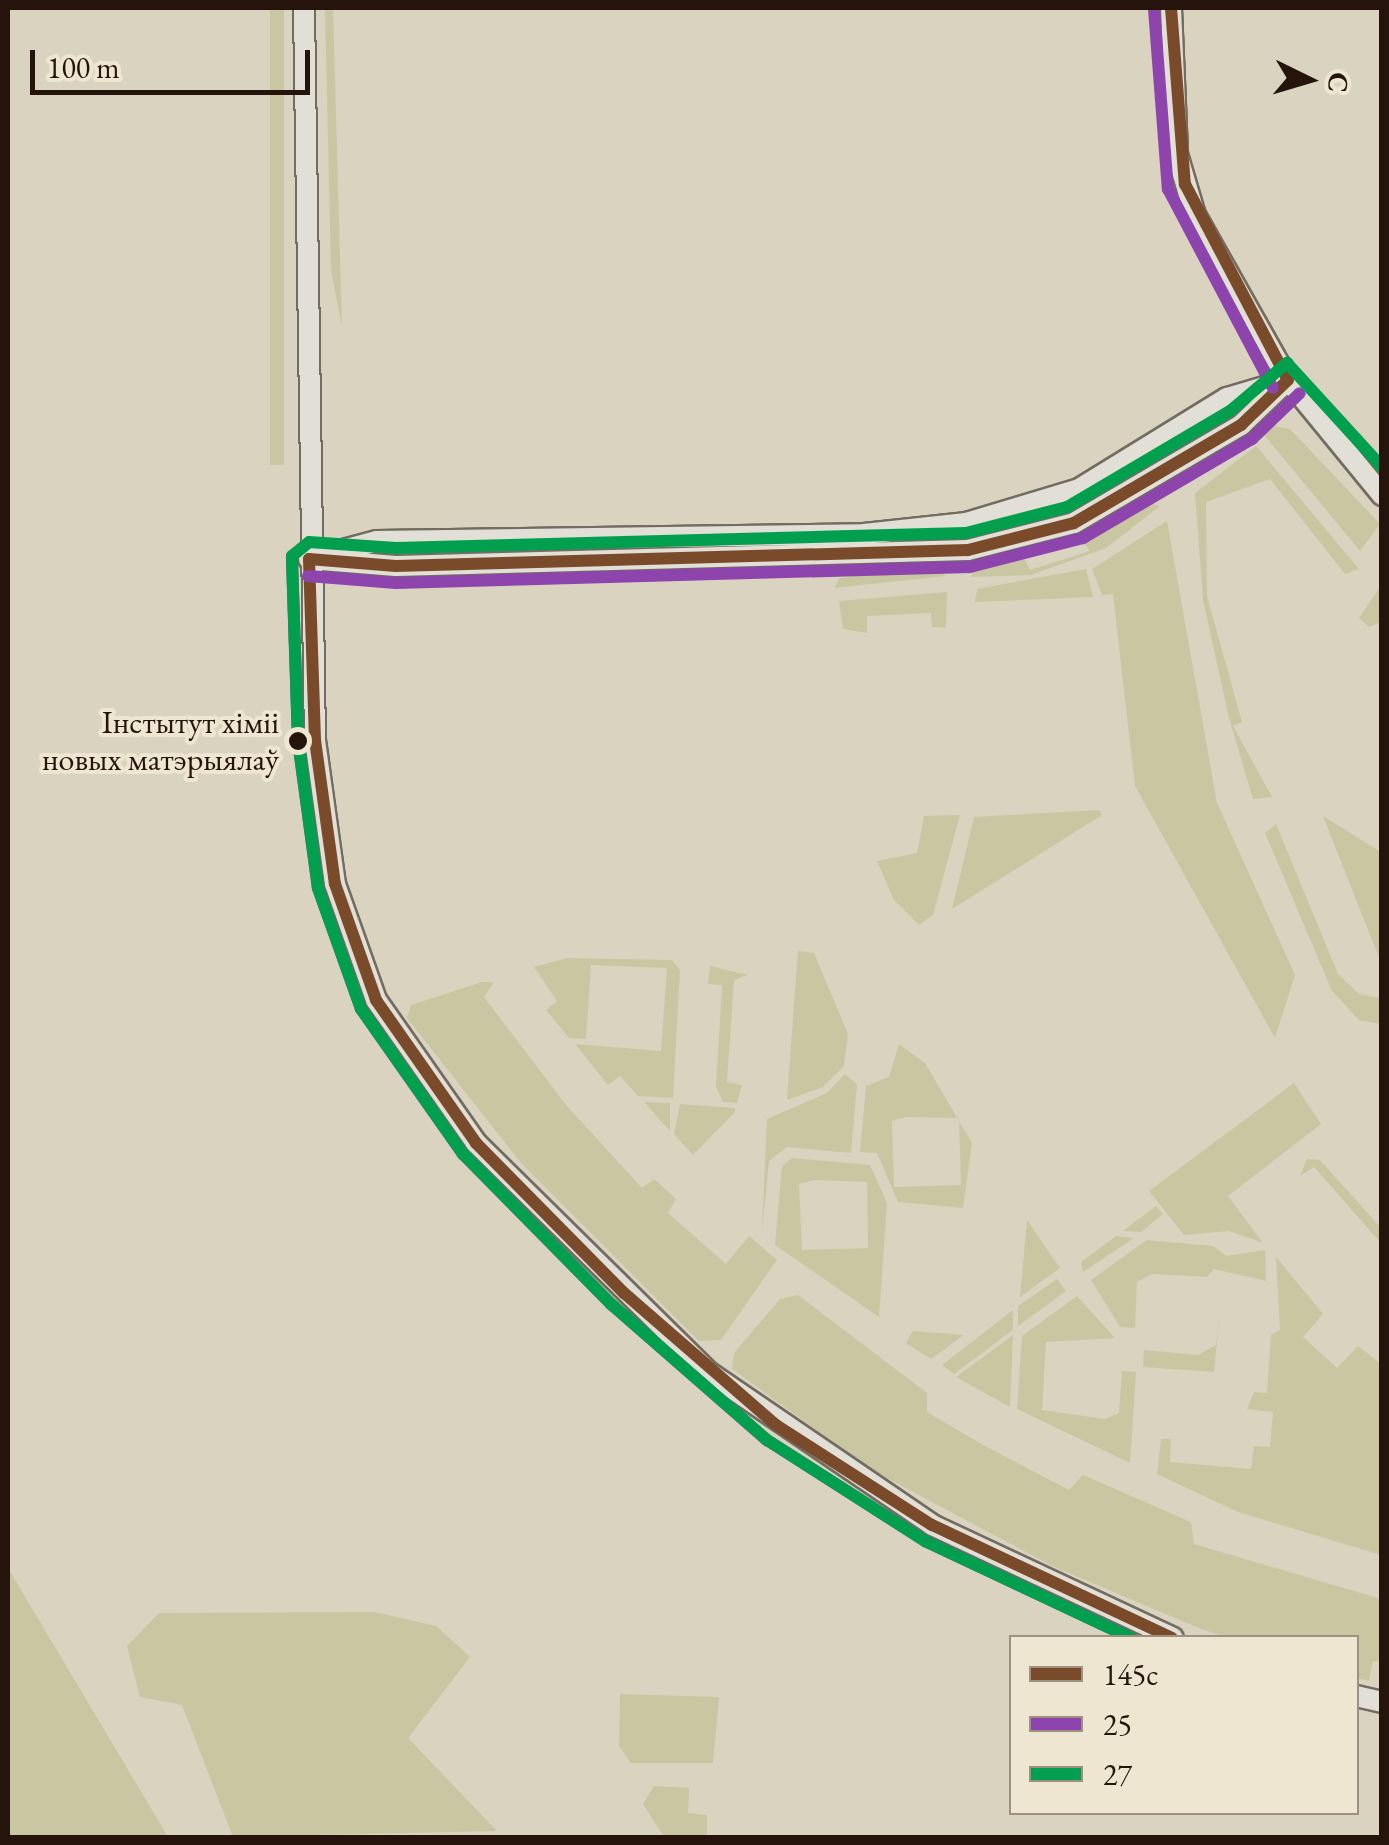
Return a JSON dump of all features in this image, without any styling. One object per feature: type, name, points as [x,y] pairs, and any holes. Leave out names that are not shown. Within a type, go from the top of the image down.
[{"type":"main road","points":[[304,8],[308,559],[314,740],[340,900],[376,1000],[476,1143],[708,1372],[792,1436],[932,1525],[1167,1635]]},
{"type":"main road","points":[[1171,8],[1185,184],[1288,380],[1382,495]]},
{"type":"main road","points":[[308,559],[377,540],[864,534],[966,523],[1079,488],[1226,398],[1288,380]]},
{"type":"main road","points":[[308,559],[396,566],[968,550],[1074,522],[1242,425],[1288,380]]},
{"type":"shaded area","points":[[270,8],[284,8],[284,465],[270,465]]},
{"type":"shaded area","points":[[325,8],[333,8],[342,326],[331,271]]},
{"type":"shaded area","points":[[1225,410],[1228,415],[1103,489],[948,540],[382,560],[948,535],[1101,485]]},
{"type":"shaded area","points":[[1270,425],[1290,429],[1380,524],[1360,551],[1261,431]]},
{"type":"shaded area","points":[[1256,446],[1359,569],[1345,574],[1270,479],[1206,502],[1207,596],[1242,722],[1233,726],[1272,797],[1253,799],[1229,718],[1203,600],[1195,493]]},
{"type":"shaded area","points":[[1149,503],[1160,506],[1106,548],[1031,575],[971,577],[978,561],[1023,556],[1030,570],[1090,551],[1079,535]]},
{"type":"shaded area","points":[[1167,521],[1217,803],[1295,975],[1275,1038],[1135,786],[1113,594],[1102,595],[1092,569]]},
{"type":"shaded area","points":[[928,565],[946,576],[834,588],[840,578]]},
{"type":"shaded area","points":[[1086,569],[1093,597],[975,602],[977,589]]},
{"type":"shaded area","points":[[1380,587],[1381,622],[1369,627],[1359,618]]},
{"type":"shaded area","points":[[947,592],[946,628],[932,627],[931,613],[867,616],[867,633],[843,629],[839,601]]},
{"type":"shaded area","points":[[1099,810],[1102,815],[952,909],[974,817]]},
{"type":"shaded area","points":[[960,815],[933,915],[919,925],[894,900],[877,861],[917,853],[924,816]]},
{"type":"shaded area","points":[[1323,816],[1381,852],[1381,955],[1378,955]]},
{"type":"shaded area","points":[[1276,824],[1338,974],[1359,994],[1381,998],[1381,1024],[1359,1020],[1332,991],[1265,833]]},
{"type":"shaded area","points":[[798,951],[814,953],[848,1034],[844,1066],[823,1087],[787,1100]]},
{"type":"shaded area","points":[[567,958],[672,960],[680,970],[673,1098],[638,1096],[620,1076],[608,1085],[575,1044],[661,1051],[667,968],[591,965],[586,1039],[569,1038],[546,1010],[557,1001],[534,967]]},
{"type":"shaded area","points":[[710,966],[748,975],[734,980],[727,1082],[742,1085],[737,1103],[723,1102],[716,1087],[722,985],[708,984]]},
{"type":"shaded area","points":[[482,982],[494,982],[484,997],[566,1105],[642,1188],[654,1179],[676,1199],[668,1213],[726,1264],[749,1236],[777,1260],[721,1340],[699,1341],[521,1163],[407,1018],[411,1005]]},
{"type":"shaded area","points":[[899,1044],[925,1063],[957,1118],[906,1117],[892,1121],[894,1187],[961,1185],[959,1121],[972,1143],[963,1208],[898,1202],[877,1153],[860,1152],[866,1086],[889,1077]]},
{"type":"shaded area","points":[[845,1074],[857,1084],[851,1153],[787,1147],[769,1161],[762,1231],[767,1119],[827,1093]]},
{"type":"shaded area","points":[[1294,1083],[1321,1124],[1228,1196],[1263,1243],[1229,1231],[1184,1235],[1149,1191]]},
{"type":"shaded area","points":[[644,1102],[670,1103],[670,1131]]},
{"type":"shaded area","points":[[680,1104],[735,1108],[735,1112],[693,1155],[674,1134]]},
{"type":"shaded area","points":[[792,1158],[870,1165],[887,1203],[879,1317],[775,1245],[782,1166]],"holes":[[[814,1180],[867,1182],[868,1248],[802,1250],[799,1184]]]},
{"type":"shaded area","points":[[1307,1159],[1320,1160],[1381,1228],[1381,1243],[1314,1167],[1300,1176]]},
{"type":"shaded area","points":[[1156,1206],[1163,1214],[1141,1232],[1123,1231]]},
{"type":"shaded area","points":[[1027,1220],[1060,1268],[969,1334],[1020,1297]]},
{"type":"shaded area","points":[[1116,1236],[1134,1238],[1083,1272],[1081,1262]]},
{"type":"shaded area","points":[[1147,1240],[1213,1246],[1226,1256],[1265,1250],[1266,1281],[1214,1269],[1207,1277],[1152,1274],[1137,1282],[1135,1328],[1120,1327],[1091,1280]]},
{"type":"shaded area","points":[[1276,1257],[1323,1314],[1303,1337],[1337,1368],[1358,1346],[1381,1364],[1381,1555],[1238,1512],[1157,1474],[1161,1439],[1171,1439],[1170,1462],[1251,1469],[1254,1446],[1270,1447],[1273,1412],[1247,1409],[1254,1392],[1267,1393],[1271,1335],[1280,1330]]},
{"type":"shaded area","points":[[1057,1279],[1066,1291],[1018,1326],[1018,1306]]},
{"type":"shaded area","points":[[798,1295],[927,1393],[927,1412],[1069,1490],[1083,1475],[1191,1522],[1194,1544],[1381,1599],[1381,1662],[1373,1661],[1369,1681],[1359,1678],[1359,1635],[1220,1635],[1201,1629],[1052,1566],[872,1470],[732,1369],[734,1353],[780,1299]]},
{"type":"shaded area","points":[[1077,1296],[1115,1338],[1046,1342],[1042,1410],[1105,1419],[1119,1413],[1122,1371],[1136,1372],[1130,1463],[1017,1409],[1022,1336]]},
{"type":"shaded area","points":[[1013,1310],[1013,1330],[954,1374],[942,1365]]},
{"type":"shaded area","points":[[1220,1311],[1214,1372],[1143,1367],[1144,1350],[1198,1355],[1216,1345]]},
{"type":"shaded area","points":[[913,1331],[964,1335],[931,1359],[906,1343]]},
{"type":"shaded area","points":[[1013,1335],[1010,1407],[956,1377]]},
{"type":"shaded area","points":[[8,1568],[168,1837],[8,1837]]},
{"type":"shaded area","points":[[374,1612],[436,1626],[470,1657],[408,1738],[497,1831],[233,1837],[182,1705],[140,1697],[127,1646],[159,1613]]},
{"type":"shaded area","points":[[620,1694],[719,1697],[713,1763],[631,1763],[619,1746]]},
{"type":"shaded area","points":[[654,1786],[689,1788],[688,1813],[707,1815],[707,1837],[664,1837],[643,1804]]},
{"type":"transit line","name":"145с","points":[[1171,8],[1185,184],[1288,380]]},
{"type":"transit line","name":"25","points":[[1154,9],[1168,189],[1273,388]]},
{"type":"transit line","name":"27","points":[[1125,1635],[925,1541],[767,1440],[612,1305],[463,1154],[361,1009],[318,888],[298,741],[292,556],[309,542],[396,548],[966,533],[1067,507],[1230,411],[1287,363],[1382,467]]},
{"type":"transit line","name":"145с","points":[[309,559],[396,566],[968,550],[1074,523],[1241,425],[1288,380]]},
{"type":"transit line","name":"25","points":[[308,576],[396,583],[970,567],[1083,538],[1252,439],[1300,393]]},
{"type":"transit line","name":"145с","points":[[309,559],[315,740],[335,884],[376,1000],[476,1143],[624,1293],[776,1425],[932,1525],[1166,1635]]},
{"type":"transit line","name":"25","points":[[292,560],[298,741],[318,888],[361,1009],[463,1154],[612,1305],[767,1440],[925,1541],[1125,1635]]},
{"type":"place","name":"Інстытут хіміі новых матэрыялаў","points":[[298,741]]}]
